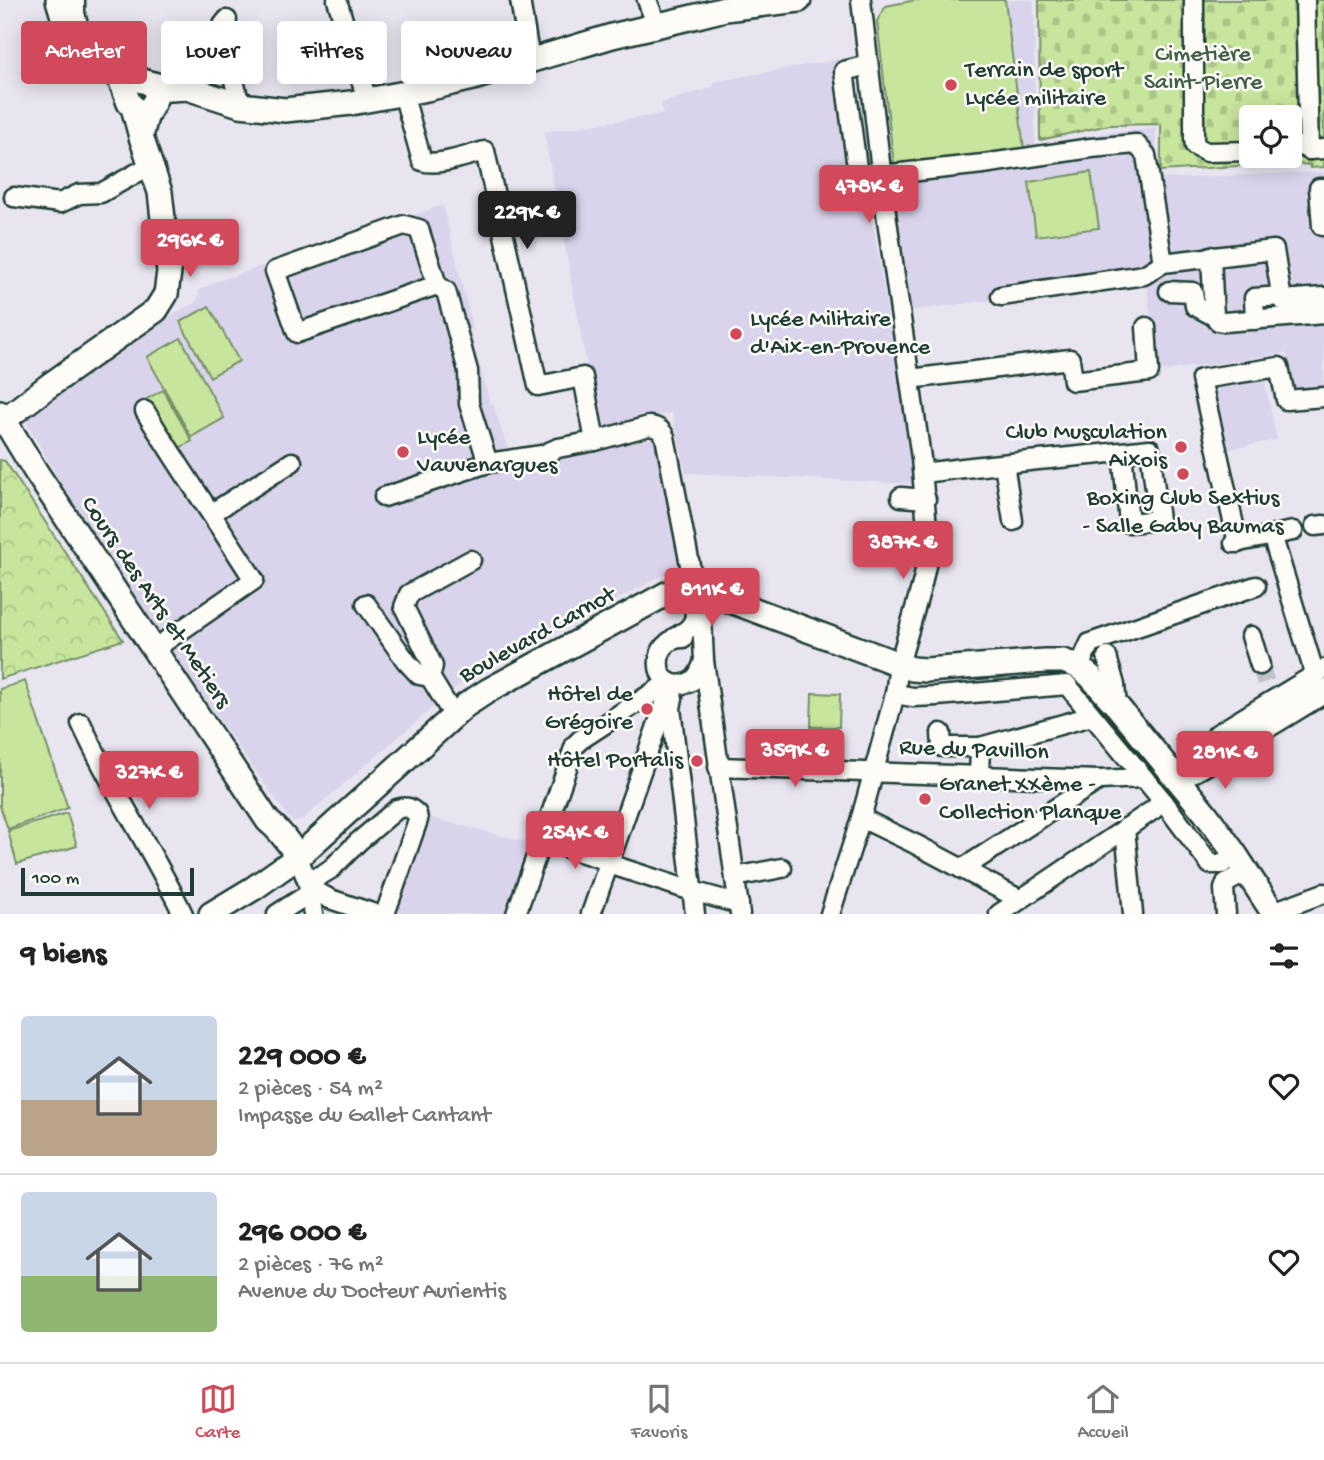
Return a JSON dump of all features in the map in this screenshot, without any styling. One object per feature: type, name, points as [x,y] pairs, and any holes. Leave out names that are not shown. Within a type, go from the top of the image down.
[{"type":"main road","points":[[58,0],[64,21]]},
{"type":"main road","points":[[536,58],[733,4],[799,0]]},
{"type":"main road","points":[[130,84],[147,95],[187,88],[240,105],[285,110],[367,100],[445,84]]},
{"type":"main road","points":[[2,418],[156,310],[166,294],[169,272],[160,192],[141,137],[146,117],[147,95]]},
{"type":"main road","name":"Cours des Arts et Metiers","points":[[2,418],[268,821],[284,836],[289,863]]},
{"type":"main road","points":[[694,589],[912,669],[1045,661],[1063,661],[1079,667],[1117,706],[1211,821],[1273,913]]},
{"type":"main road","name":"Boulevard Carnot","points":[[211,914],[289,863],[457,713],[489,690],[659,598],[681,590],[694,589]]},
{"type":"main road","points":[[1171,773],[1193,770],[1212,759],[1321,678]]},
{"type":"main road","points":[[1211,821],[1203,784],[1212,759]]},
{"type":"street","points":[[75,0],[76,21]]},
{"type":"street","points":[[337,0],[367,100]]},
{"type":"street","points":[[520,0],[524,21]]},
{"type":"street","points":[[648,0],[657,26]]},
{"type":"street","points":[[830,914],[861,817],[895,694],[899,665],[926,561],[926,499],[923,473],[861,0]]},
{"type":"street","points":[[1194,0],[1200,146],[1239,150]]},
{"type":"street","points":[[1305,0],[1316,87],[1316,150]]},
{"type":"street","points":[[227,20],[223,25],[226,47],[240,105]]},
{"type":"street","points":[[847,192],[860,190],[844,71],[868,65]]},
{"type":"street","points":[[403,93],[422,161],[437,163],[485,150],[538,386],[583,377],[595,442]]},
{"type":"street","points":[[882,175],[1136,144],[1146,155],[1163,263]]},
{"type":"street","points":[[14,197],[60,203],[79,194],[101,193],[150,165]]},
{"type":"street","points":[[1322,226],[1319,188],[1324,188]]},
{"type":"street","points":[[437,285],[296,333],[275,271],[404,225],[419,229],[437,285],[446,292],[468,371],[470,404],[488,463]]},
{"type":"street","points":[[1001,296],[1144,275],[1163,263],[1274,250],[1282,300],[1324,297]]},
{"type":"street","points":[[1211,256],[1214,316]]},
{"type":"street","points":[[1169,291],[1193,292],[1195,306],[1225,323],[1324,314]]},
{"type":"street","points":[[1255,320],[1254,298],[1281,296]]},
{"type":"street","points":[[910,379],[1070,359],[1073,381],[1149,372],[1146,327]]},
{"type":"street","points":[[1293,530],[1236,543],[1201,379],[1279,366],[1286,400],[1324,397]]},
{"type":"street","points":[[145,411],[176,463],[212,513],[254,580],[154,649]]},
{"type":"street","points":[[384,497],[488,463],[542,455],[649,426],[657,427],[665,437],[694,589],[694,623],[664,647],[659,661],[661,675],[672,684]]},
{"type":"street","points":[[923,473],[1122,452]]},
{"type":"street","points":[[212,513],[292,462]]},
{"type":"street","points":[[1004,464],[1013,522]]},
{"type":"street","points":[[901,497],[926,499]]},
{"type":"street","points":[[1272,535],[1270,582],[1321,678]]},
{"type":"street","points":[[457,713],[447,705],[430,677],[433,666],[404,607],[408,594],[471,560]]},
{"type":"street","points":[[1079,667],[1090,643],[1270,582]]},
{"type":"street","points":[[542,840],[739,909],[704,657],[704,610],[720,597]]},
{"type":"street","points":[[366,604],[406,661],[419,675],[430,677]]},
{"type":"street","points":[[1251,636],[1260,665]]},
{"type":"street","points":[[516,914],[575,745],[672,684],[688,683],[700,672],[704,657],[700,647],[688,638],[674,638]]},
{"type":"street","points":[[1107,657],[1115,685],[1117,706]]},
{"type":"street","points":[[926,670],[928,696]]},
{"type":"street","points":[[591,914],[672,684]]},
{"type":"street","points":[[672,684],[671,708],[695,914]]},
{"type":"street","points":[[895,694],[913,697],[1067,685],[1163,801],[1210,864],[1240,863]]},
{"type":"street","points":[[941,733],[942,747],[980,747],[1092,716]]},
{"type":"street","points":[[81,723],[97,758],[183,914]]},
{"type":"street","points":[[979,776],[980,747]]},
{"type":"street","name":"Rue du Pavillon","points":[[718,767],[1099,780],[1144,778]]},
{"type":"street","points":[[962,869],[1099,780]]},
{"type":"street","points":[[999,914],[1163,801]]},
{"type":"street","points":[[277,914],[397,809],[411,808],[417,814],[418,820],[385,914]]},
{"type":"street","points":[[861,817],[1019,900]]},
{"type":"street","points":[[1195,844],[1211,821]]},
{"type":"street","points":[[1125,828],[1133,914]]},
{"type":"street","points":[[289,863],[309,888],[352,910],[375,914]]},
{"type":"street","points":[[1226,914],[1224,889],[1240,863]]},
{"type":"street","points":[[735,877],[782,869]]},
{"type":"street","points":[[309,888],[313,914]]},
{"type":"street","points":[[1273,913],[1324,893]]},
{"type":"shaded area","name":"Lycée Militaire d'Aix-en-Provence","points":[[911,0],[1034,0],[1035,147],[1109,132],[1156,129],[1156,179],[1324,172],[1324,389],[1295,392],[1286,353],[1159,372],[1146,281],[906,311],[877,21],[886,6]]},
{"type":"shaded area","name":"Lycée Militaire d'Aix-en-Provence","points":[[846,58],[913,484],[686,473],[672,413],[598,427],[544,132],[663,114],[661,103],[714,87],[713,82]]},
{"type":"shaded area","points":[[443,205],[473,329],[470,330],[490,404],[493,403],[508,450],[505,455],[513,466],[657,438],[681,565],[459,685],[302,820],[292,822],[147,619],[79,516],[22,415],[163,319],[195,303],[199,290],[215,282]]},
{"type":"shaded area","points":[[1257,376],[1264,378],[1277,440],[1224,450],[1210,387]]},
{"type":"shaded area","points":[[424,816],[534,844],[510,914],[390,912]]},
{"type":"green space","name":"Terrain de sport Lycée militaire","points":[[916,0],[1005,0],[1024,149],[894,165],[877,21],[886,6]]},
{"type":"green space","name":"Cimetière Saint-Pierre","points":[[1039,0],[1324,0],[1324,167],[1310,168],[1310,165],[1302,164],[1302,105],[1239,105],[1239,166],[1161,171],[1161,124],[1109,125],[1040,140]]},
{"type":"green space","points":[[1091,172],[1099,228],[1036,236],[1029,182]]},
{"type":"green space","points":[[209,306],[239,361],[210,377],[180,322]]},
{"type":"green space","points":[[181,338],[224,418],[191,437],[147,357]]},
{"type":"green space","points":[[163,390],[192,441],[174,451],[145,400]]},
{"type":"green space","points":[[0,460],[5,461],[123,640],[0,679]]},
{"type":"green space","points":[[25,681],[68,808],[8,829],[0,806],[0,689]]},
{"type":"green space","points":[[812,693],[840,694],[839,727],[811,727]]},
{"type":"green space","points":[[67,813],[77,846],[17,864],[8,831]]},
{"type":"tunnel","points":[[1260,665],[1272,700]]},
{"type":"place","name":"Terrain de sport Lycée militaire","points":[[951,85]]},
{"type":"place","name":"Lycée Militaire d'Aix-en-Provence","points":[[736,334]]},
{"type":"place","name":"Club Musculation Aixois","points":[[1181,447]]},
{"type":"place","name":"Lycée Vauvenargues","points":[[403,452]]},
{"type":"place","name":"Boxing Club Sextius - Salle Gaby Baumas","points":[[1183,474]]},
{"type":"place","name":"Hôtel de Grégoire","points":[[647,709]]},
{"type":"place","name":"Hôtel Portalis","points":[[697,761]]},
{"type":"place","name":"Granet XXème - Collection Planque","points":[[925,799]]}]
